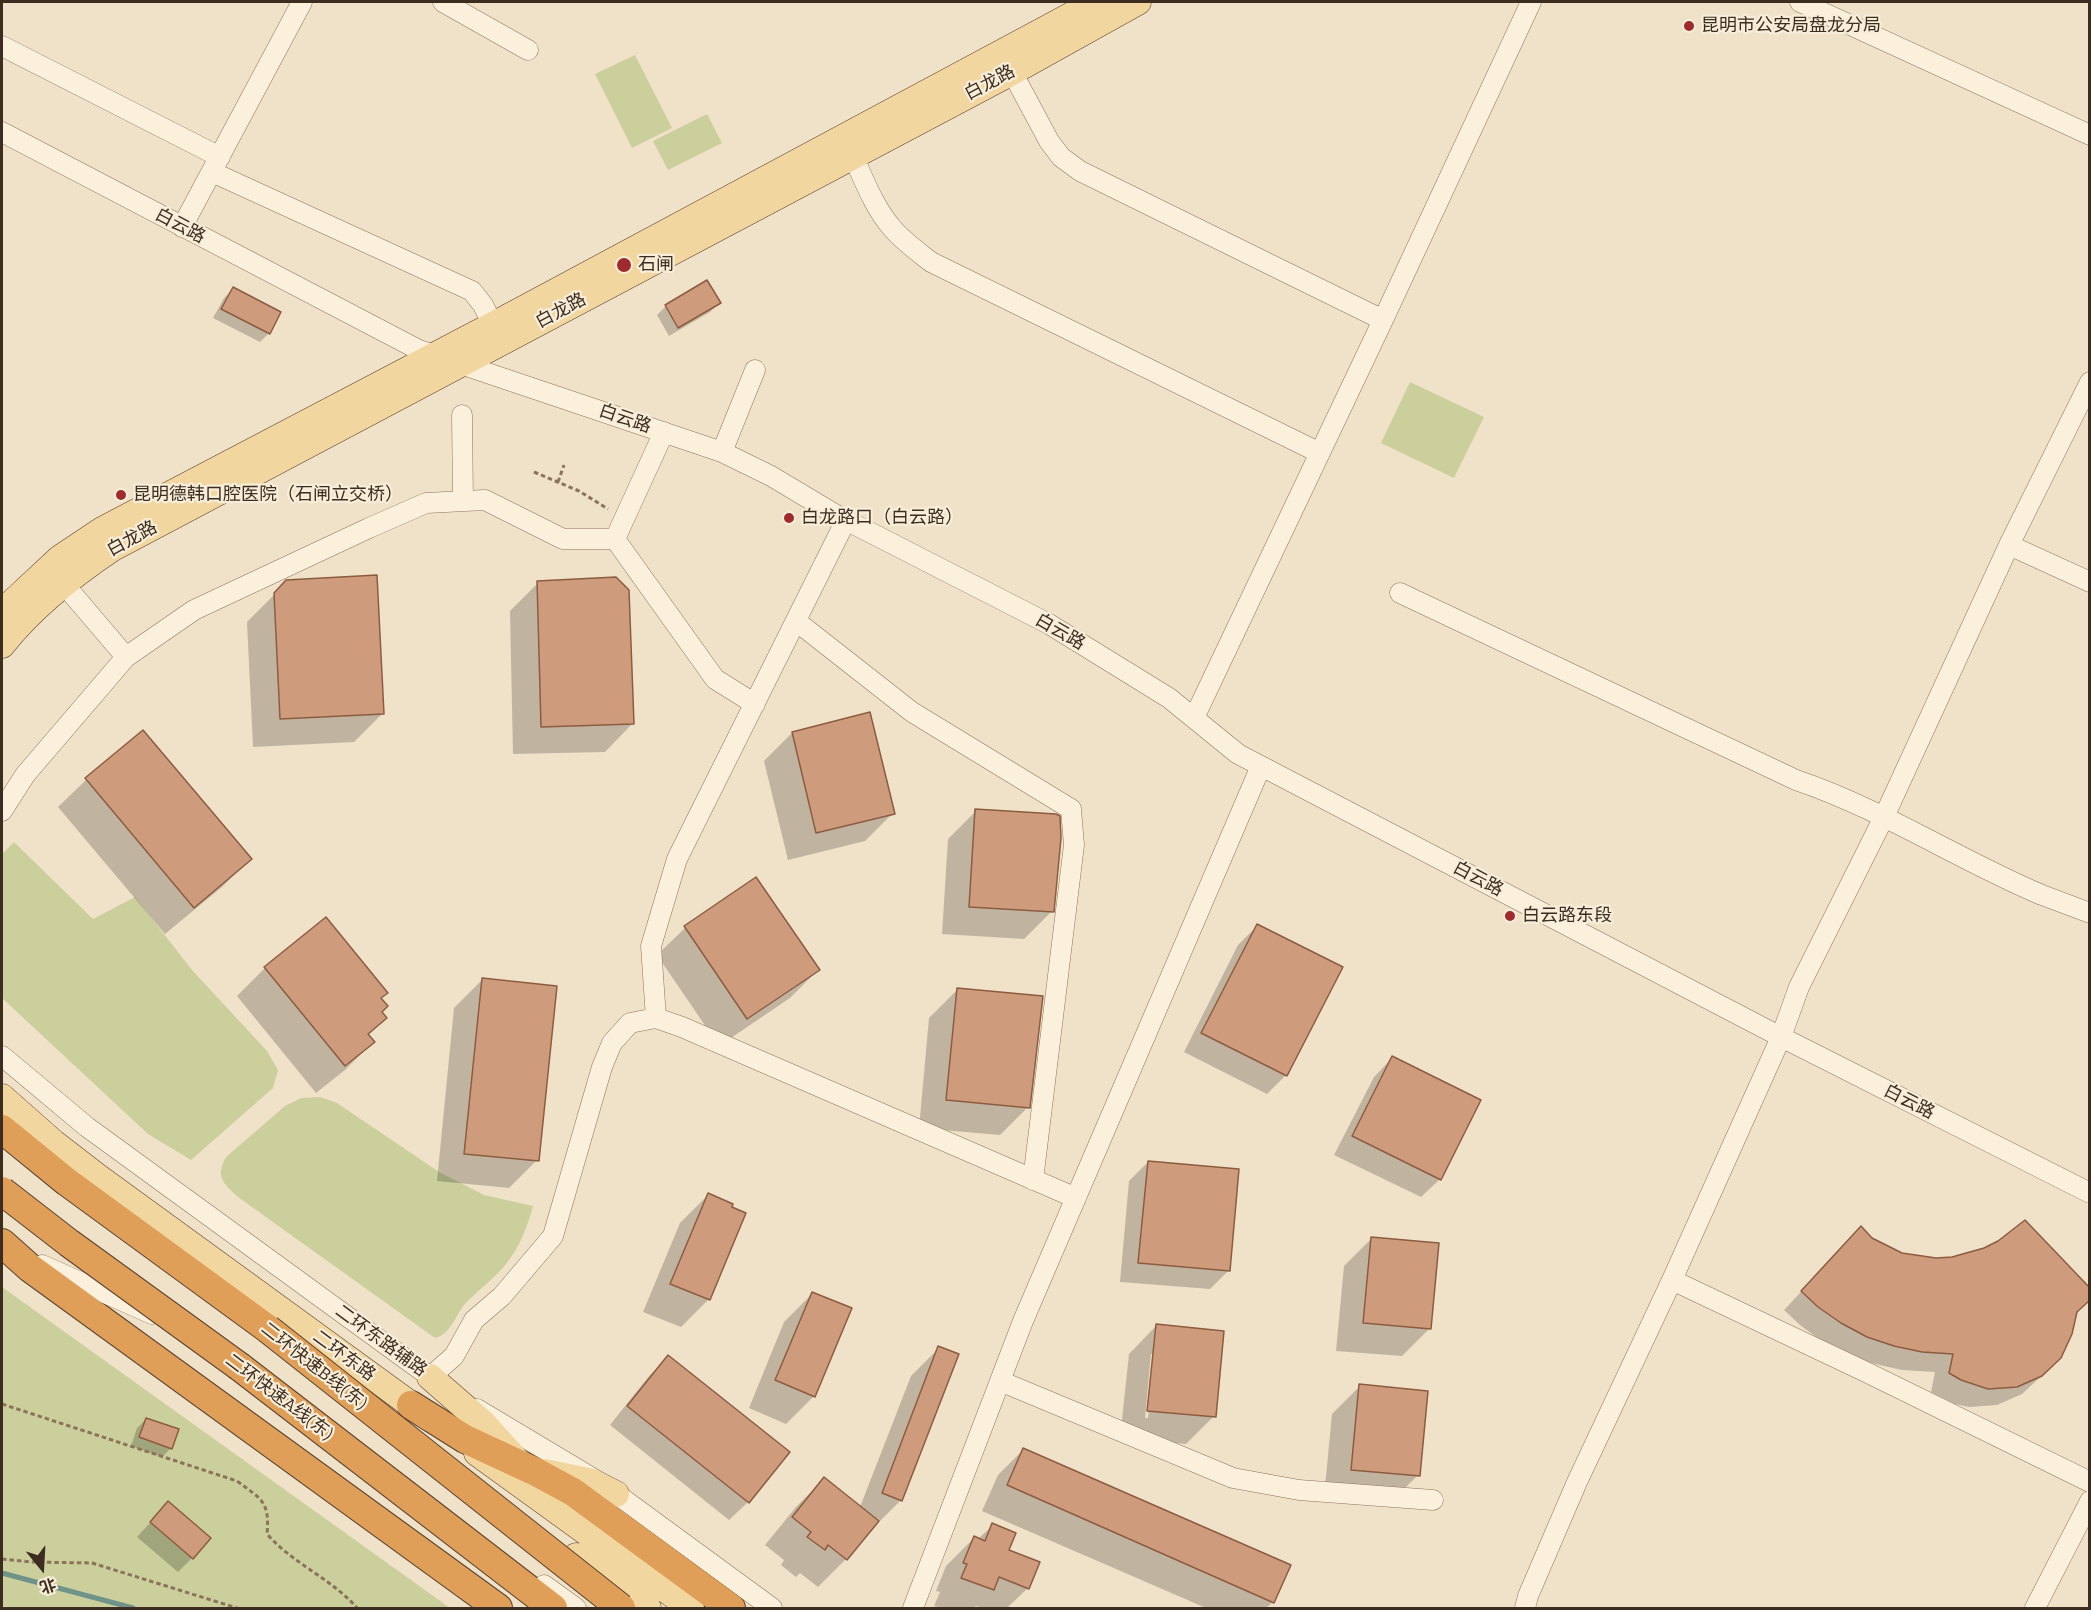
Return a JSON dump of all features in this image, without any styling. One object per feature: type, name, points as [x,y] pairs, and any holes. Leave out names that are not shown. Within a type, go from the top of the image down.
[{"type":"highway","name":"二环快速B线(东)","points":[[2,1130],[67,1182],[268,1329],[621,1608]]},
{"type":"highway","name":"二环快速A线(东)","points":[[2,1189],[69,1243],[240,1367],[554,1608]]},
{"type":"highway","points":[[4,1246],[30,1268],[498,1608]]},
{"type":"highway","points":[[404,1415],[453,1432],[560,1485],[593,1506],[731,1608]]},
{"type":"main road","name":"白龙路","points":[[2,612],[60,558],[102,530],[492,325],[1096,2]]},
{"type":"main road","name":"白龙路","points":[[2,645],[21,621],[63,583],[113,548],[1012,72],[1138,2]]},
{"type":"main road","name":"二环东路","points":[[2,1097],[54,1143],[648,1608]]},
{"type":"main road","name":"二环东路","points":[[2,1130],[83,1197],[404,1415],[584,1530],[691,1608]]},
{"type":"main road","points":[[430,1377],[483,1423],[557,1506],[584,1530]]},
{"type":"main road","points":[[521,1465],[592,1482],[616,1494]]},
{"type":"street","points":[[182,227],[302,2]]},
{"type":"street","points":[[442,2],[528,50]]},
{"type":"street","points":[[1194,718],[1531,2]]},
{"type":"street","points":[[1800,2],[2090,135]]},
{"type":"street","points":[[2,46],[216,165],[472,291],[483,305],[492,325]]},
{"type":"street","points":[[1012,72],[1049,141],[1061,158],[1080,171],[1383,320]]},
{"type":"street","name":"白云路","points":[[2,132],[384,333],[434,355],[722,452],[771,476],[846,520],[1049,624],[1169,698],[1238,754],[1781,1037],[2090,1193]]},
{"type":"street","points":[[853,156],[876,206],[890,226],[931,262],[1320,453]]},
{"type":"street","points":[[722,452],[755,370]]},
{"type":"street","points":[[1525,1608],[1528,1596],[1577,1482],[1672,1280],[1781,1037],[1799,987],[1884,817],[2009,545],[2090,382]]},
{"type":"street","points":[[462,415],[463,501]]},
{"type":"street","points":[[615,539],[664,432]]},
{"type":"street","points":[[2,811],[25,775],[126,657],[194,610],[369,528],[426,503],[485,500],[563,538],[615,539]]},
{"type":"street","points":[[656,1018],[651,946],[677,859],[846,520]]},
{"type":"street","points":[[615,539],[715,678],[754,704]]},
{"type":"street","points":[[2009,545],[2090,582]]},
{"type":"street","points":[[63,583],[126,657]]},
{"type":"street","points":[[1400,593],[1796,780],[1823,789],[1884,817],[2041,894],[2090,913]]},
{"type":"street","points":[[796,621],[912,712],[1071,809],[1074,845],[1033,1180]]},
{"type":"street","points":[[913,1608],[1023,1321],[1261,766]]},
{"type":"street","points":[[430,1377],[454,1356],[474,1320],[502,1296],[553,1236],[602,1067],[612,1042],[630,1023],[656,1018],[682,1027],[1076,1198]]},
{"type":"street","name":"二环东路辅路","points":[[2,1056],[87,1127],[430,1377],[471,1405],[569,1462],[772,1608]]},
{"type":"street","points":[[2,1189],[576,1608]]},
{"type":"street","points":[[4,1246],[212,1343]]},
{"type":"street","points":[[1672,1280],[1877,1377],[2090,1482]]},
{"type":"street","points":[[1000,1381],[1233,1478],[1299,1490],[1433,1500]]},
{"type":"street","points":[[2035,1608],[2090,1501]]},
{"type":"path","points":[[558,482],[564,465]]},
{"type":"path","points":[[534,472],[579,491],[624,519]]},
{"type":"path","points":[[2,1404],[237,1481],[262,1500],[269,1516],[267,1534],[281,1550],[344,1594],[357,1608]]},
{"type":"path","points":[[2,1559],[92,1563],[237,1608]]},
{"type":"green space","points":[[635,55],[672,128],[632,148],[595,74]]},
{"type":"green space","points":[[707,114],[722,143],[668,170],[653,141]]},
{"type":"green space","points":[[1410,382],[1484,417],[1454,478],[1381,443]]},
{"type":"green space","points":[[14,842],[93,919],[135,897],[192,970],[267,1051],[278,1070],[273,1088],[191,1160],[148,1134],[2,998],[2,854]]},
{"type":"green space","points":[[320,1097],[337,1103],[439,1172],[484,1195],[533,1206],[515,1252],[503,1268],[465,1304],[441,1336],[435,1338],[238,1197],[222,1179],[221,1170],[226,1157],[285,1106],[301,1098]]},
{"type":"green space","points":[[2,1287],[450,1608],[12,1608],[2,1606]]},
{"type":"building","points":[[707,280],[721,303],[678,328],[665,305]]},
{"type":"building","points":[[233,287],[281,312],[270,334],[221,309]]},
{"type":"building","points":[[377,575],[384,714],[280,719],[274,593],[286,580]]},
{"type":"building","points":[[616,577],[629,590],[634,724],[541,727],[537,581]]},
{"type":"building","points":[[870,712],[895,814],[816,833],[792,732]]},
{"type":"building","points":[[143,730],[252,859],[194,908],[85,778]]},
{"type":"building","points":[[975,809],[1060,816],[1061,838],[1054,912],[969,907]]},
{"type":"building","points":[[756,877],[820,970],[747,1019],[684,926]]},
{"type":"building","points":[[326,917],[388,993],[381,998],[388,1006],[382,1012],[387,1018],[368,1034],[375,1042],[345,1066],[264,967]]},
{"type":"building","points":[[1257,924],[1343,967],[1287,1076],[1201,1033]]},
{"type":"building","points":[[482,978],[557,986],[539,1161],[464,1154]]},
{"type":"building","points":[[957,988],[1043,996],[1030,1108],[946,1100]]},
{"type":"building","points":[[1392,1056],[1481,1100],[1441,1180],[1352,1136]]},
{"type":"building","points":[[1148,1161],[1239,1169],[1230,1271],[1138,1263]]},
{"type":"building","points":[[708,1193],[733,1204],[732,1207],[746,1213],[710,1300],[670,1284]]},
{"type":"building","points":[[2025,1220],[2090,1288],[2090,1300],[2077,1312],[2072,1334],[2061,1358],[2042,1376],[2017,1387],[1988,1389],[1961,1380],[1949,1373],[1953,1354],[1922,1352],[1867,1337],[1818,1307],[1801,1291],[1861,1226],[1872,1238],[1902,1253],[1936,1258],[1952,1257],[1984,1248],[1998,1241]]},
{"type":"building","points":[[1371,1237],[1439,1243],[1431,1329],[1363,1323]]},
{"type":"building","points":[[812,1292],[852,1308],[815,1397],[775,1380]]},
{"type":"building","points":[[1156,1324],[1224,1331],[1216,1417],[1147,1411]]},
{"type":"building","points":[[938,1346],[959,1354],[902,1501],[882,1493]]},
{"type":"building","points":[[668,1355],[790,1452],[749,1503],[627,1406]]},
{"type":"building","points":[[1359,1384],[1428,1391],[1420,1476],[1351,1470]]},
{"type":"building","points":[[146,1418],[179,1429],[172,1449],[139,1437]]},
{"type":"building","points":[[1023,1448],[1291,1565],[1274,1603],[1007,1485]]},
{"type":"building","points":[[824,1477],[879,1521],[847,1560],[828,1545],[825,1550],[807,1537],[811,1532],[792,1517]]},
{"type":"building","points":[[168,1501],[211,1538],[193,1559],[150,1522]]},
{"type":"building","points":[[992,1523],[1016,1533],[1009,1550],[1040,1562],[1029,1589],[999,1577],[994,1590],[961,1578],[967,1564],[963,1563],[974,1536],[985,1541]]},
{"type":"waterway","points":[[2,1573],[133,1608]]},
{"type":"place","name":"昆明市公安局盘龙分局","points":[[1689,26]]},
{"type":"place","name":"石闸","points":[[624,265]]},
{"type":"place","name":"昆明德韩口腔医院（石闸立交桥）","points":[[121,495]]},
{"type":"place","name":"白龙路口（白云路）","points":[[789,518]]},
{"type":"place","name":"白云路东段","points":[[1510,916]]}]
